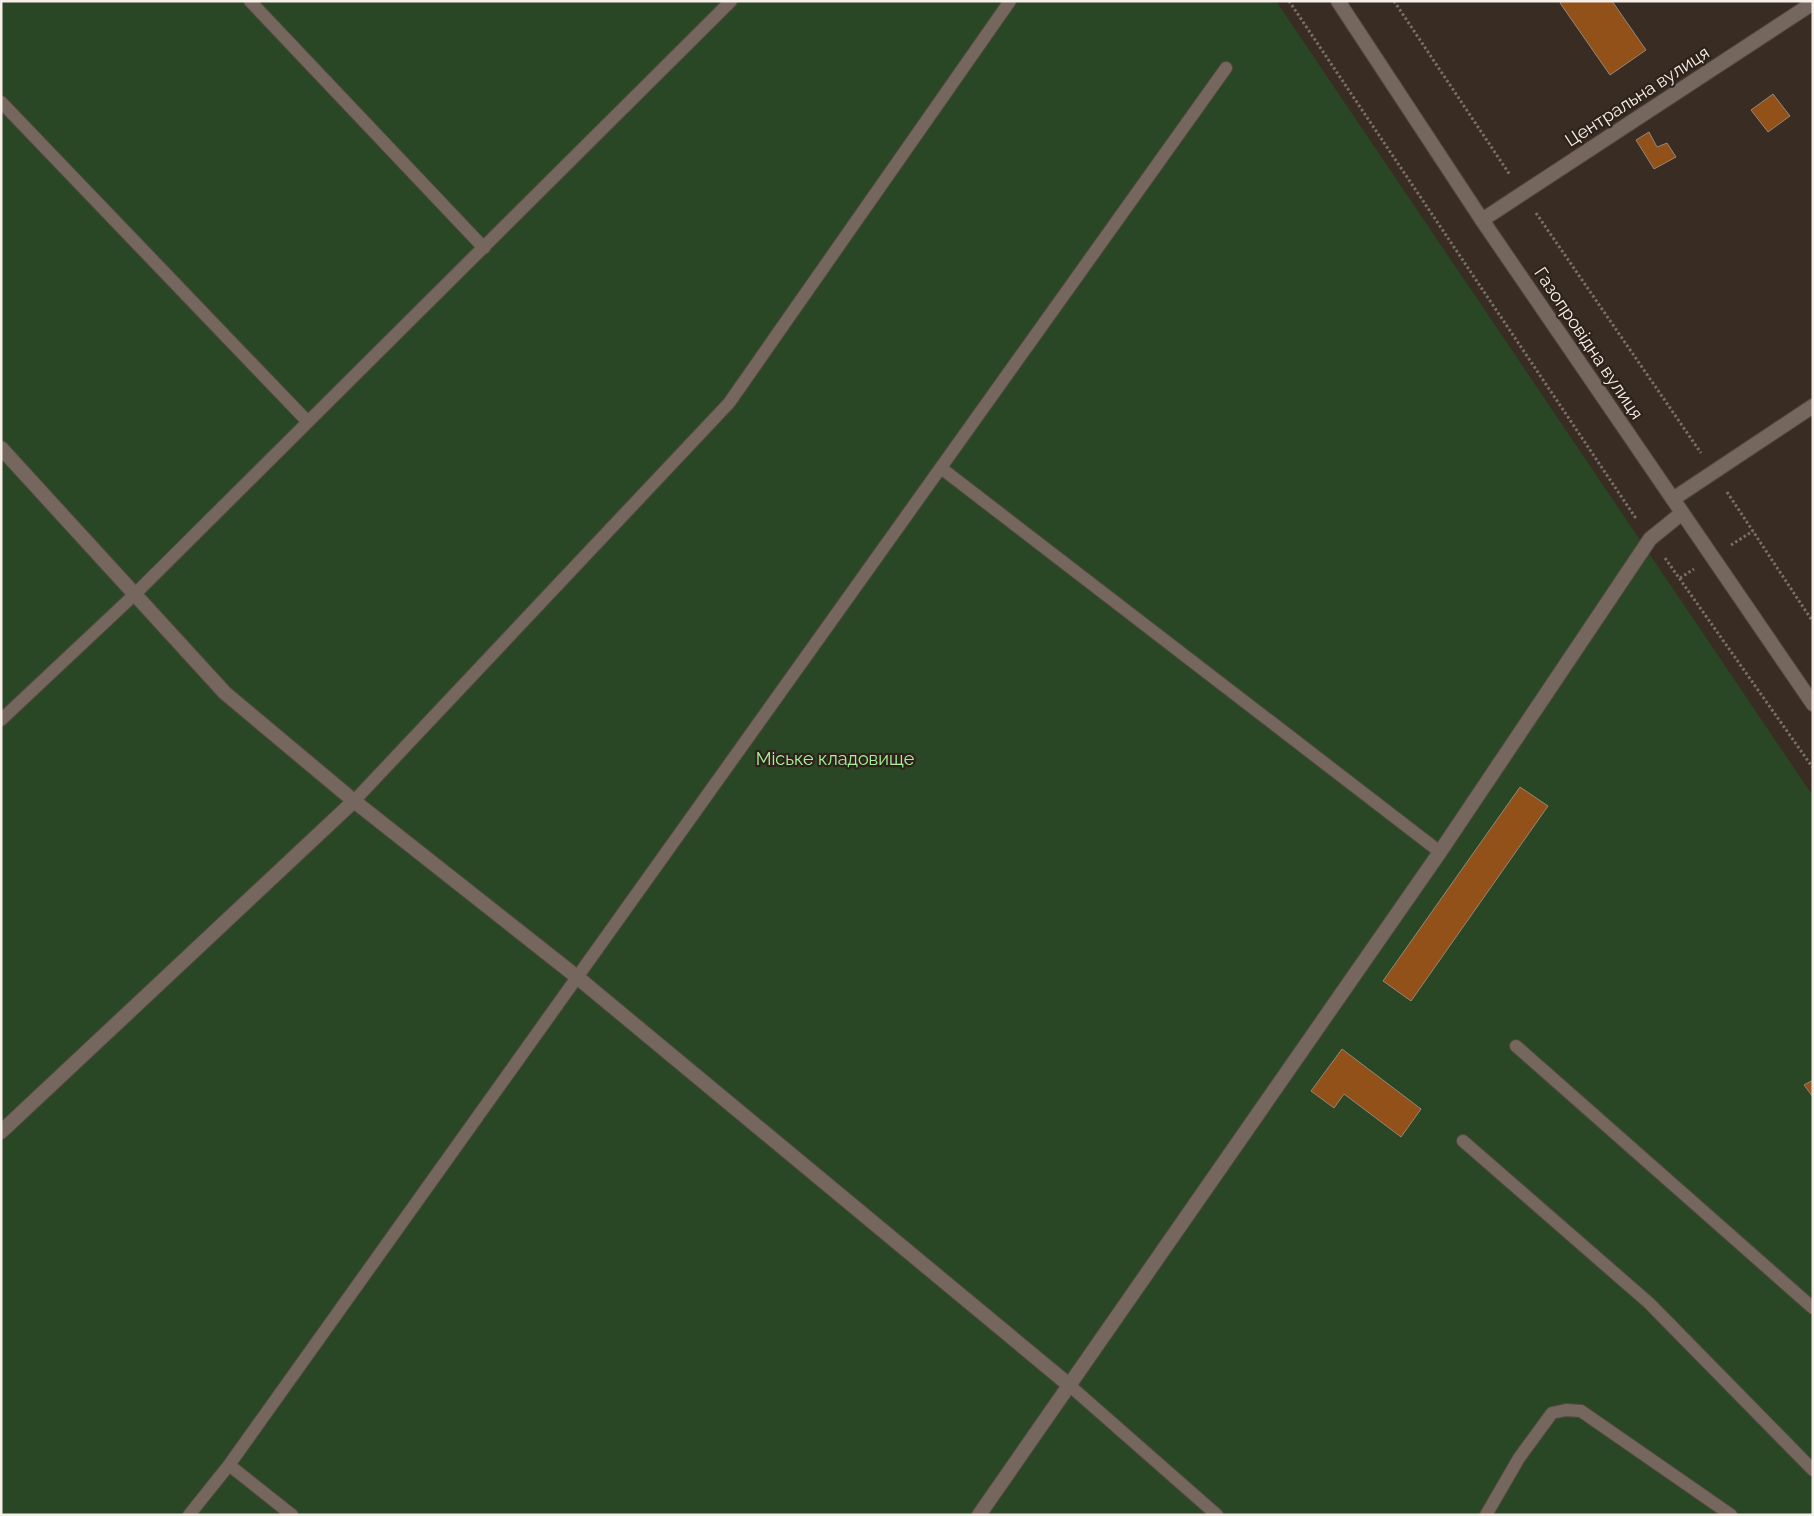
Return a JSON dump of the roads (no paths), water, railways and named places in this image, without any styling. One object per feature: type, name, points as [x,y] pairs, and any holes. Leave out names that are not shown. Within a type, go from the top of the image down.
[{"type":"street","name":"Газопровідна вулиця","points":[[1338,1],[1482,220],[1813,704]]},
{"type":"street","name":"Центральна вулиця","points":[[1482,220],[1813,3]]},
{"type":"street","points":[[1673,500],[1813,406]]},
{"type":"street","points":[[1,448],[225,693],[354,801],[577,977],[1070,1385]]},
{"type":"street","points":[[980,1515],[1440,852],[1650,538],[1682,513]]},
{"type":"street","points":[[1,1132],[354,801]]},
{"type":"lane","points":[[250,1],[484,248]]},
{"type":"lane","points":[[1,720],[134,595],[731,1]]},
{"type":"lane","points":[[354,801],[729,403],[1010,1]]},
{"type":"lane","points":[[189,1515],[229,1465],[1226,68]]},
{"type":"lane","points":[[1,102],[308,422]]},
{"type":"lane","points":[[940,468],[1440,852]]},
{"type":"lane","points":[[1516,1046],[1813,1308]]},
{"type":"lane","points":[[1463,1141],[1649,1303],[1813,1470]]},
{"type":"lane","points":[[1070,1385],[1218,1515]]},
{"type":"lane","points":[[1486,1515],[1519,1458],[1552,1413],[1566,1410],[1581,1411],[1731,1515]]},
{"type":"lane","points":[[229,1465],[292,1515]]},
{"type":"park label","name":"Міське кладовище","points":[[835,758]]}]
